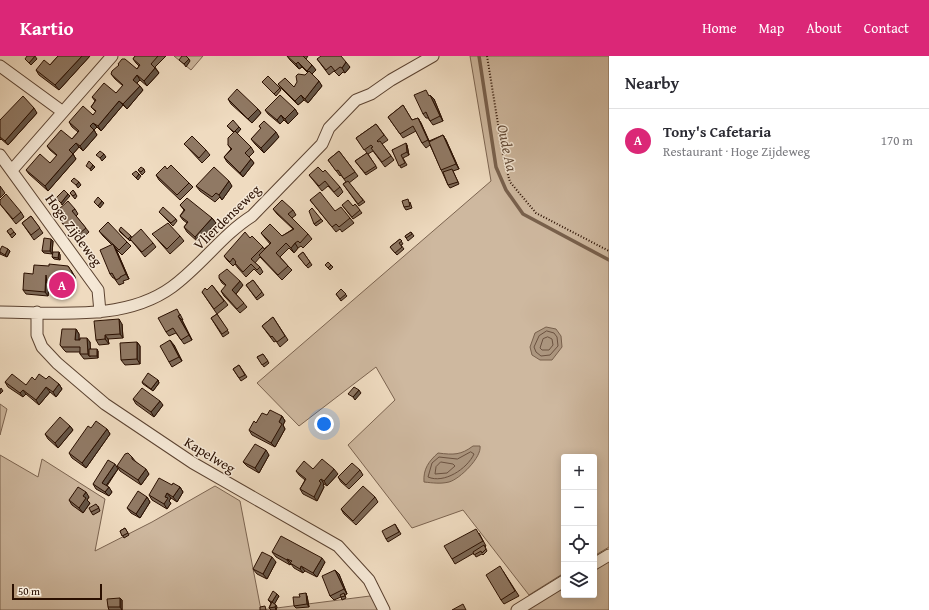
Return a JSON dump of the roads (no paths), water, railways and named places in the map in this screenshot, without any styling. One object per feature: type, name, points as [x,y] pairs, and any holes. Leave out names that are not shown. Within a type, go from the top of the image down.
[{"type":"street","points":[[12,170],[112,56]]},
{"type":"street","name":"Vlierdenseweg","points":[[0,312],[100,312],[122,309],[144,302],[171,288],[201,263],[238,225],[252,216],[322,144],[329,128],[356,100],[371,94],[391,80],[434,56]]},
{"type":"street","points":[[0,66],[63,112]]},
{"type":"street","name":"Hoge Zijdeweg","points":[[0,155],[98,290],[100,312]]},
{"type":"street","name":"Kapelweg","points":[[37,312],[37,335],[42,347],[57,363],[106,404],[193,463],[338,546],[369,580],[384,610]]},
{"type":"street","points":[[597,562],[609,555]]},
{"type":"street","points":[[517,610],[561,583]]},
{"type":"water","points":[[546,327],[556,329],[561,336],[562,347],[552,360],[540,360],[532,355],[530,347],[535,333]]},
{"type":"water","points":[[473,446],[480,446],[478,456],[459,477],[446,483],[424,482],[424,473],[427,466],[438,453],[457,454]]},
{"type":"waterway","name":"Oude Aa","points":[[479,56],[496,167],[506,190],[523,214],[609,260]]},
{"type":"place","name":"Tony's Cafetaria","points":[[62,285]]}]
